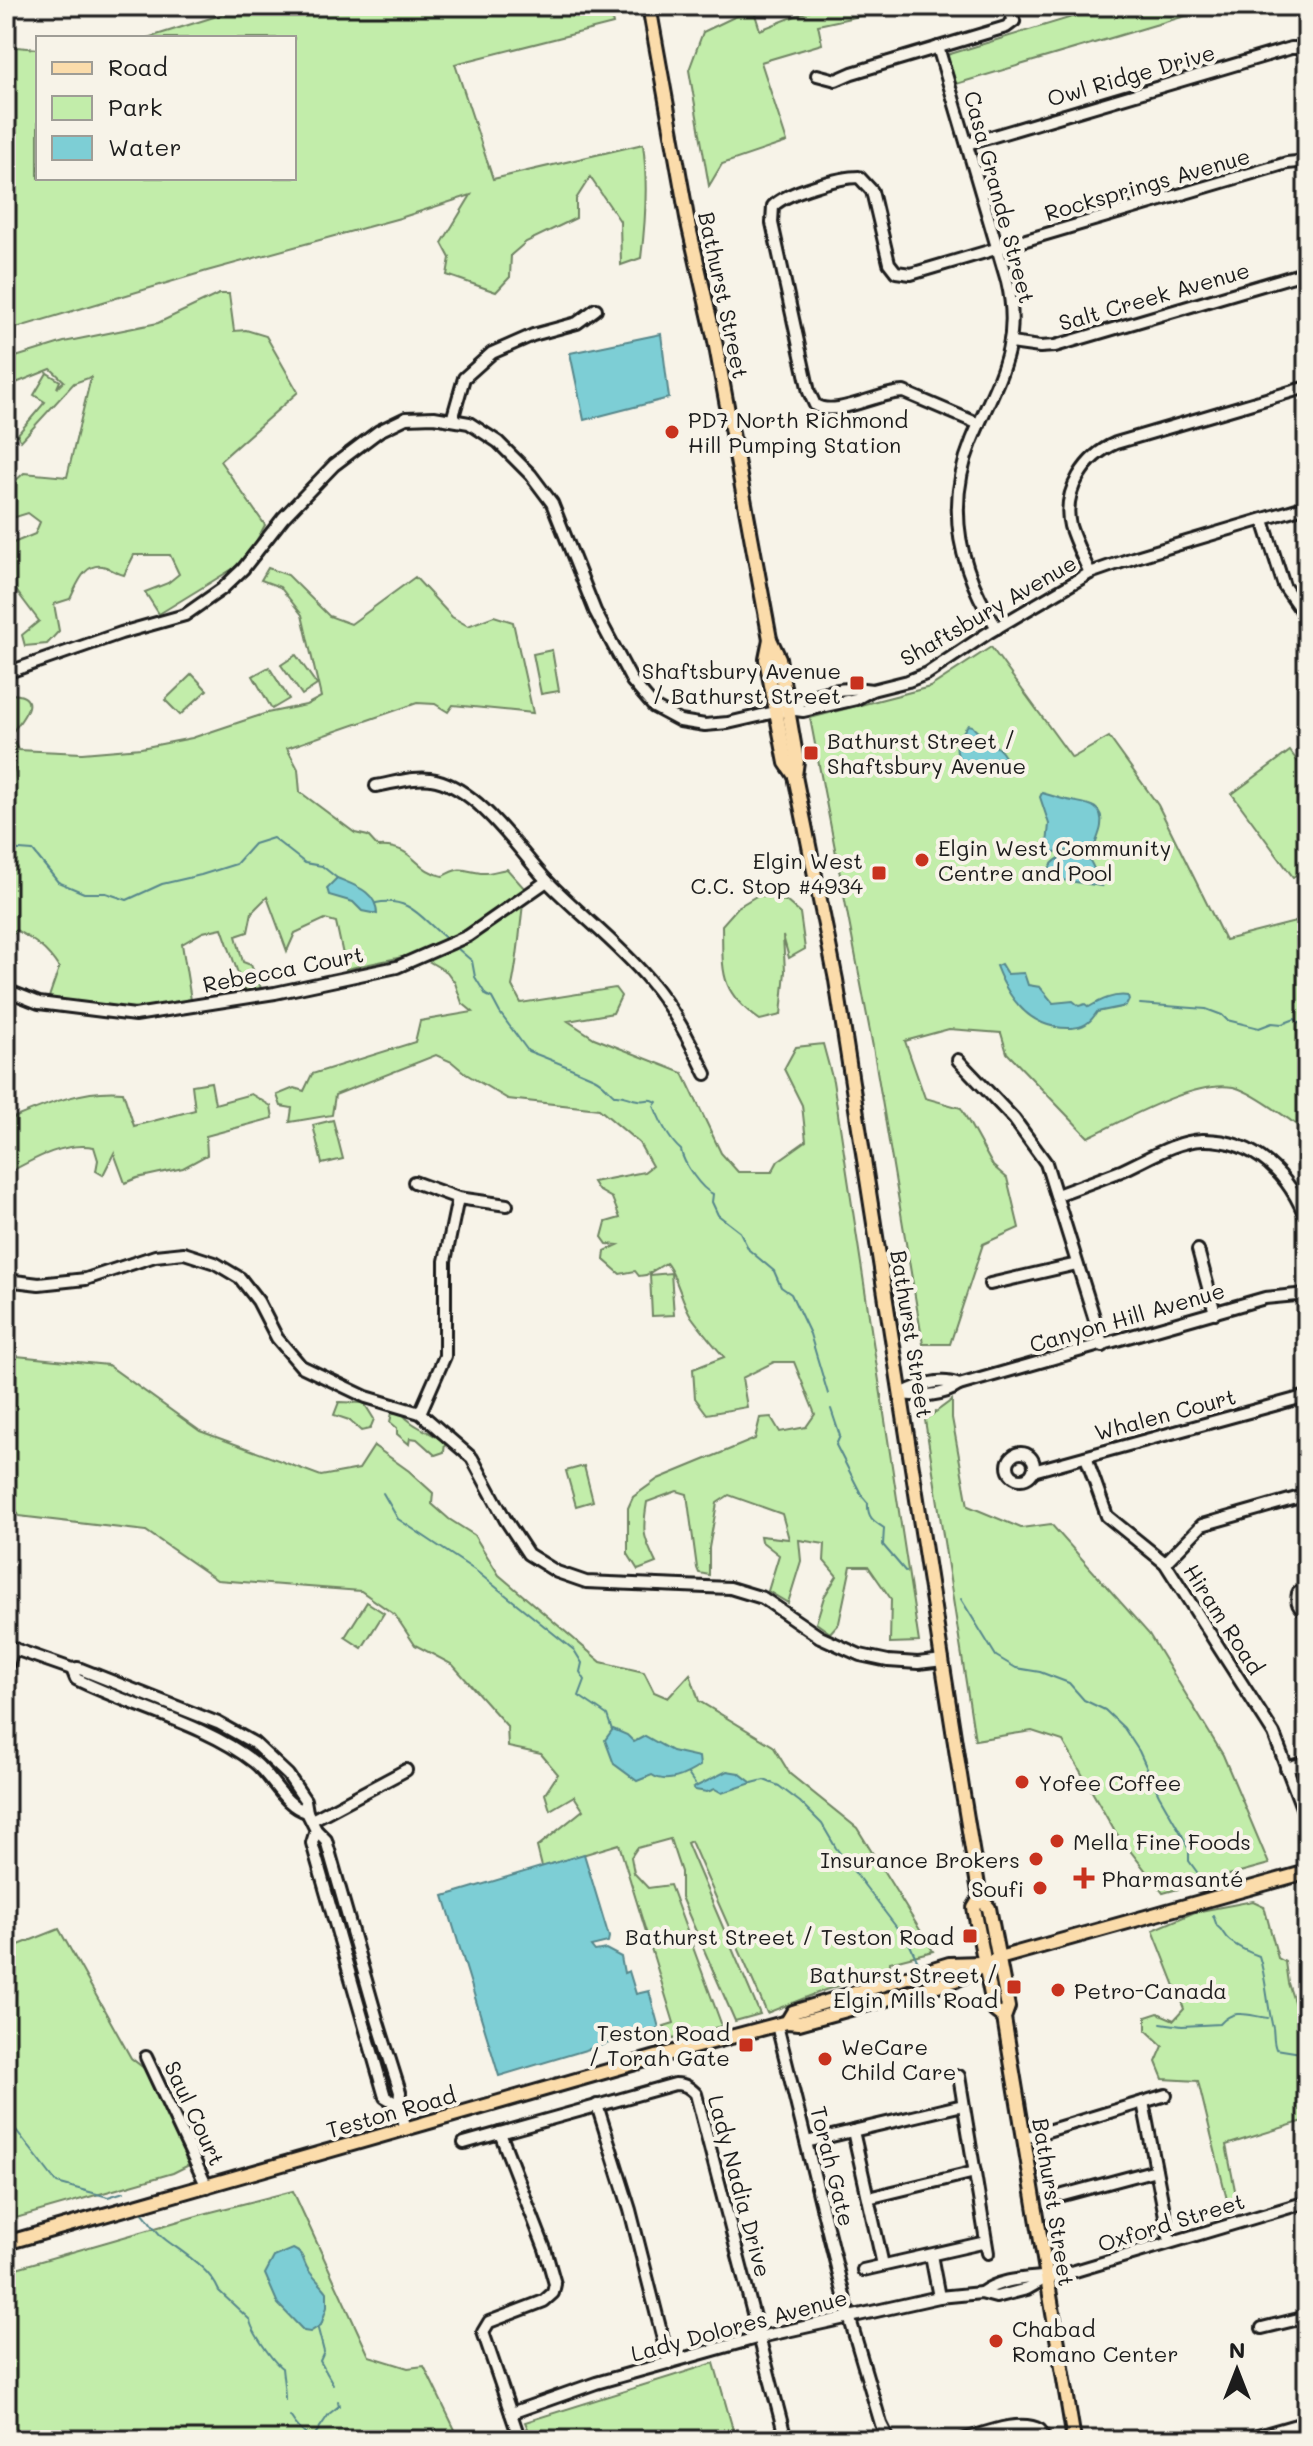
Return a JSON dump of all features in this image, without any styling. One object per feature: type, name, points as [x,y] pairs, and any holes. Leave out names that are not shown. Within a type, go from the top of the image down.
[{"type":"main road","name":"Bathurst Street","points":[[649,6],[688,223],[715,341],[770,639],[779,658],[782,710],[797,761],[795,776],[836,980],[980,1898],[989,1908],[1008,2007],[1004,2018],[1074,2440]]},
{"type":"main road","name":"Teston Road","points":[[6,2243],[782,2024],[793,2012],[949,1964],[984,1963],[1307,1872]]},
{"type":"main road","name":"Bathurst Street","points":[[980,1898],[974,1908],[984,1963],[994,2010],[1004,2018]]},
{"type":"street","points":[[817,75],[836,80],[1006,27],[1014,21],[1008,6]]},
{"type":"street","name":"Casa Grande Street","points":[[938,47],[1011,300],[1011,343],[962,466],[958,486],[958,530],[969,575],[997,628]]},
{"type":"street","name":"Owl Ridge Drive","points":[[967,144],[1291,48],[1307,48]]},
{"type":"street","name":"Rocksprings Avenue","points":[[979,424],[904,392],[892,392],[830,410],[815,405],[809,392],[772,223],[773,206],[783,197],[859,177],[872,191],[889,263],[896,272],[911,274],[1287,163],[1307,161]]},
{"type":"street","name":"Salt Creek Avenue","points":[[1011,343],[1055,346],[1307,272]]},
{"type":"street","points":[[6,673],[106,638],[185,615],[222,589],[334,465],[379,431],[406,418],[452,420],[464,378],[492,353],[533,335],[577,323],[596,309]]},
{"type":"street","points":[[1090,573],[1074,538],[1069,509],[1076,480],[1098,453],[1116,443],[1307,387]]},
{"type":"street","name":"Shaftsbury Avenue","points":[[452,420],[469,423],[498,442],[531,475],[552,503],[595,611],[632,681],[654,707],[680,721],[705,725],[728,723],[782,710],[799,700],[854,687],[872,690],[908,681],[928,673],[1090,573],[1307,506]]},
{"type":"street","points":[[1263,520],[1284,586],[1307,619]]},
{"type":"street","points":[[376,786],[414,779],[435,779],[456,788],[485,811],[547,881],[649,979],[683,1028],[706,1074]]},
{"type":"street","name":"Rebecca Court","points":[[6,990],[39,1003],[135,1015],[275,993],[397,967],[468,936],[547,881]]},
{"type":"street","points":[[958,1060],[1038,1149],[1057,1195],[1103,1346]]},
{"type":"street","points":[[1057,1195],[1189,1143],[1217,1141],[1249,1151],[1276,1169],[1299,1198],[1307,1222]]},
{"type":"street","points":[[414,1182],[458,1198],[507,1205]]},
{"type":"street","points":[[420,1413],[445,1356],[445,1261],[458,1198]]},
{"type":"street","points":[[1198,1250],[1215,1313]]},
{"type":"street","points":[[6,1280],[39,1284],[86,1279],[155,1256],[184,1253],[215,1263],[240,1278],[258,1301],[277,1338],[301,1366],[366,1397],[420,1413],[472,1458],[528,1554],[557,1572],[586,1582],[730,1588],[763,1598],[820,1637],[860,1655],[918,1663],[943,1660]]},
{"type":"street","points":[[990,1284],[1077,1264]]},
{"type":"street","name":"Canyon Hill Avenue","points":[[901,1394],[921,1396],[951,1390],[959,1385],[1265,1298],[1307,1294]]},
{"type":"street","name":"Whalen Court","points":[[1033,1471],[1307,1396]]},
{"type":"street","name":"Hiram Road","points":[[1086,1457],[1107,1516],[1165,1563],[1274,1734],[1307,1821]]},
{"type":"street","points":[[1165,1563],[1202,1525],[1307,1495]]},
{"type":"street","points":[[1307,1587],[1298,1593],[1297,1601],[1307,1611]]},
{"type":"street","points":[[6,1670],[10,1647],[72,1669],[78,1668],[218,1723],[254,1743],[272,1758],[305,1800],[312,1821],[312,1843],[385,2097],[399,2105]]},
{"type":"street","points":[[72,1669],[76,1679],[112,1697],[229,1744],[257,1765],[296,1809],[312,1821],[326,1840],[400,2092],[399,2105],[406,2129]]},
{"type":"street","points":[[112,1697],[118,1685]]},
{"type":"street","points":[[212,1736],[218,1723]]},
{"type":"street","points":[[1286,1768],[1307,1762]]},
{"type":"street","points":[[312,1821],[406,1770]]},
{"type":"street","points":[[334,1921],[347,1916]]},
{"type":"street","points":[[358,2008],[372,2004]]},
{"type":"street","name":"Torah Gate","points":[[782,2024],[806,2142],[849,2316],[881,2424],[889,2440]]},
{"type":"street","name":"Saul Court","points":[[146,2057],[207,2187]]},
{"type":"street","points":[[863,2270],[931,2255],[987,2248],[959,2076]]},
{"type":"street","name":"Lady Nadia Drive","points":[[464,2143],[675,2084],[684,2084],[696,2094],[786,2440]]},
{"type":"street","points":[[1024,2138],[1166,2095]]},
{"type":"street","points":[[1143,2102],[1170,2242]]},
{"type":"street","points":[[597,2105],[630,2210],[669,2363]]},
{"type":"street","points":[[806,2142],[963,2105]]},
{"type":"street","points":[[853,2131],[883,2265]]},
{"type":"street","points":[[500,2133],[545,2249],[555,2284],[553,2293],[544,2301],[489,2322],[483,2332],[520,2440]]},
{"type":"street","points":[[1063,2195],[1156,2170]]},
{"type":"street","points":[[868,2198],[975,2172]]},
{"type":"street","name":"Oxford Street","points":[[1046,2278],[1307,2202]]},
{"type":"street","points":[[931,2255],[939,2297]]},
{"type":"street","name":"Lady Dolores Avenue","points":[[511,2413],[596,2383],[760,2337],[939,2297],[981,2293],[996,2297],[1027,2289],[1046,2278]]},
{"type":"street","points":[[1262,2328],[1307,2317]]},
{"type":"street","points":[[1244,2440],[1307,2422]]},
{"type":"street","points":[[962,2440],[1010,2428],[1034,2427],[1040,2430],[1045,2440]]},
{"type":"green space","points":[[249,6],[609,6],[613,24],[455,64],[493,179],[643,144],[646,201],[641,258],[621,265],[620,221],[590,177],[576,199],[576,218],[526,242],[511,255],[510,277],[496,292],[447,275],[450,258],[442,243],[471,195],[6,331],[6,46],[36,49],[36,180],[296,180],[296,36],[153,36]]},
{"type":"green space","points":[[821,6],[906,6],[818,25],[822,44],[761,62],[787,142],[722,164],[709,186],[689,70],[703,32],[753,8],[760,30]]},
{"type":"green space","points":[[1074,6],[1219,6],[956,84],[947,55],[1079,15]]},
{"type":"green space","points":[[219,294],[229,294],[234,331],[246,330],[266,336],[298,392],[220,461],[265,525],[252,549],[234,568],[159,614],[145,592],[168,583],[179,574],[170,555],[134,555],[124,575],[106,567],[92,567],[82,576],[70,599],[54,604],[59,631],[47,644],[25,646],[22,635],[39,621],[6,577],[6,546],[35,534],[40,522],[28,513],[6,520],[6,489],[24,473],[67,477],[91,377],[74,383],[21,441],[17,435],[45,402],[34,395],[47,373],[60,381],[57,388],[64,381],[51,369],[6,387],[6,360],[64,342],[158,323]]},
{"type":"green space","points":[[268,568],[288,575],[329,616],[351,624],[415,577],[452,617],[468,626],[494,616],[513,622],[533,713],[453,705],[448,712],[435,704],[417,703],[287,748],[298,769],[300,792],[355,833],[368,836],[378,847],[399,850],[426,869],[443,876],[458,870],[484,873],[507,869],[525,889],[512,986],[521,1003],[615,988],[621,996],[613,1013],[568,1021],[594,1038],[683,1073],[721,1153],[738,1172],[772,1172],[778,1161],[806,1141],[802,1105],[784,1069],[796,1047],[823,1044],[833,1081],[919,1642],[890,1643],[891,1599],[868,1566],[851,1566],[839,1623],[830,1633],[816,1623],[824,1597],[837,1576],[824,1561],[825,1544],[799,1540],[801,1561],[788,1603],[768,1591],[779,1555],[761,1541],[760,1536],[789,1539],[782,1514],[729,1495],[717,1503],[709,1548],[709,1575],[699,1573],[697,1568],[687,1494],[677,1491],[647,1502],[645,1534],[656,1563],[638,1570],[628,1554],[628,1508],[633,1497],[658,1479],[755,1439],[760,1418],[771,1417],[780,1432],[806,1427],[815,1414],[794,1362],[774,1362],[742,1378],[747,1407],[707,1414],[695,1398],[693,1369],[724,1357],[691,1316],[670,1268],[666,1263],[646,1275],[639,1276],[635,1271],[620,1274],[604,1260],[605,1251],[618,1245],[607,1244],[602,1237],[606,1222],[620,1218],[612,1198],[598,1190],[593,1182],[644,1172],[652,1166],[639,1143],[599,1109],[508,1099],[436,1055],[335,1095],[332,1115],[290,1122],[292,1108],[281,1106],[277,1095],[294,1088],[304,1091],[312,1074],[415,1042],[420,1021],[473,1012],[462,1003],[455,983],[447,972],[416,954],[346,969],[336,922],[325,919],[295,933],[287,951],[267,897],[252,912],[248,932],[236,936],[243,962],[251,965],[261,988],[260,992],[246,996],[222,928],[203,932],[182,944],[191,1000],[134,1010],[48,1000],[59,968],[40,946],[16,930],[6,941],[6,781],[12,780],[16,759],[6,753],[6,694],[25,697],[28,702],[25,714],[10,735],[18,750],[82,753],[141,748],[192,738],[267,713],[306,705],[321,697],[302,615],[280,587],[261,580]]},
{"type":"green space","points":[[991,647],[1072,758],[1109,737],[1158,805],[1225,940],[1307,919],[1307,1133],[1250,1094],[1233,1087],[1217,1086],[1179,1095],[1088,1137],[1007,1053],[1001,1033],[949,1029],[905,1041],[925,1098],[961,1108],[993,1166],[1007,1178],[1019,1228],[983,1244],[950,1344],[923,1344],[873,1047],[810,718],[930,687]]},
{"type":"green space","points":[[552,650],[559,691],[541,694],[533,654]]},
{"type":"green space","points":[[296,655],[317,685],[302,695],[281,665]]},
{"type":"green space","points":[[269,667],[289,699],[272,709],[253,676]]},
{"type":"green space","points":[[192,674],[207,690],[180,715],[165,700]]},
{"type":"green space","points":[[1290,751],[1307,774],[1307,867],[1293,877],[1232,794]]},
{"type":"green space","points":[[758,895],[786,901],[800,913],[805,949],[789,958],[783,936],[785,971],[781,1015],[760,1020],[736,999],[730,989],[723,968],[722,941],[722,925],[738,907]]},
{"type":"green space","points":[[211,1082],[215,1104],[251,1094],[271,1106],[273,1118],[206,1136],[207,1155],[183,1168],[125,1183],[114,1153],[103,1175],[96,1171],[98,1160],[94,1147],[83,1146],[48,1153],[6,1174],[6,1121],[78,1095],[108,1091],[123,1092],[134,1126],[195,1110],[192,1085]]},
{"type":"green space","points":[[333,1120],[343,1159],[322,1164],[313,1125]]},
{"type":"green space","points":[[671,1273],[674,1315],[652,1316],[650,1275]]},
{"type":"green space","points":[[6,1355],[108,1365],[200,1431],[321,1476],[359,1469],[374,1446],[433,1493],[432,1504],[474,1535],[499,1575],[601,1662],[644,1672],[654,1692],[668,1698],[690,1674],[699,1701],[773,1746],[790,1774],[857,1828],[933,1951],[890,1962],[890,1971],[825,1990],[767,2013],[691,1841],[687,1843],[760,2014],[735,2021],[681,1897],[681,1872],[670,1839],[637,1848],[631,1857],[634,1873],[648,1888],[670,1885],[722,2026],[673,2039],[664,2026],[674,2023],[619,1844],[542,1867],[537,1847],[583,1810],[574,1796],[550,1810],[545,1794],[558,1774],[541,1754],[508,1747],[507,1726],[453,1665],[415,1645],[395,1615],[361,1591],[217,1580],[146,1531],[19,1516],[6,1487]]},
{"type":"green space","points":[[952,1400],[952,1418],[968,1506],[1021,1528],[1051,1524],[1149,1634],[1223,1755],[1269,1864],[1163,1893],[1114,1830],[1063,1741],[1032,1731],[975,1740],[925,1420]]},
{"type":"green space","points":[[339,1402],[364,1403],[374,1419],[370,1429],[361,1431],[349,1420],[334,1415]]},
{"type":"green space","points":[[401,1412],[411,1422],[445,1443],[444,1452],[435,1455],[417,1439],[410,1438],[409,1444],[397,1434],[397,1428],[390,1422],[392,1413]]},
{"type":"green space","points":[[584,1466],[593,1501],[576,1506],[566,1471]]},
{"type":"green space","points":[[367,1602],[384,1613],[362,1648],[345,1637]]},
{"type":"green space","points":[[1253,1901],[1264,1906],[1278,1958],[1285,1962],[1296,2008],[1307,2011],[1307,2120],[1226,2145],[1237,2200],[1229,2208],[1198,2081],[1163,2079],[1156,2062],[1163,2046],[1146,2030],[1146,2017],[1158,2013],[1174,2020],[1184,2009],[1153,1930],[1195,1912]]},
{"type":"green space","points":[[59,1929],[131,2058],[145,2069],[193,2163],[173,2173],[9,2220],[6,2218],[6,1950]]},
{"type":"green space","points":[[293,2191],[369,2356],[408,2368],[424,2366],[460,2440],[6,2440],[6,2271]]},
{"type":"green space","points":[[714,2363],[736,2440],[533,2440],[525,2422]]},
{"type":"water","points":[[661,334],[669,398],[584,420],[570,353]]},
{"type":"water","points":[[968,725],[1000,750],[1007,763],[1007,771],[987,774],[962,762],[957,754],[956,742]]},
{"type":"water","points":[[1042,793],[1096,808],[1101,826],[1093,851],[1058,851],[1046,855],[1049,824],[1040,797]]},
{"type":"water","points":[[1062,857],[1088,858],[1101,886],[1050,878],[1047,874],[1051,866]]},
{"type":"water","points":[[337,878],[369,895],[377,914],[362,911],[353,902],[329,895],[327,888]]},
{"type":"water","points":[[1001,964],[1007,974],[1024,973],[1028,985],[1040,987],[1053,1003],[1073,1001],[1079,1006],[1085,1004],[1089,1007],[1112,997],[1128,996],[1129,1000],[1126,1006],[1097,1012],[1080,1027],[1045,1024],[1015,1001],[996,966]]},
{"type":"water","points":[[613,1729],[634,1742],[645,1736],[672,1751],[699,1757],[700,1766],[676,1778],[664,1779],[652,1775],[637,1781],[614,1764],[605,1740]]},
{"type":"water","points":[[727,1771],[739,1773],[752,1783],[722,1793],[715,1789],[707,1792],[693,1788]]},
{"type":"water","points":[[584,1854],[609,1937],[608,1942],[591,1946],[595,1951],[606,1949],[621,1957],[624,1973],[629,1971],[636,1994],[649,1991],[659,2028],[499,2076],[444,1896]]},
{"type":"water","points":[[293,2249],[327,2292],[327,2307],[321,2325],[310,2332],[304,2331],[278,2304],[265,2274],[274,2257]]},
{"type":"waterway","points":[[6,849],[33,851],[58,882],[84,893],[106,893],[127,900],[162,884],[236,864],[254,844],[273,838],[305,863],[322,866],[337,878]]},
{"type":"waterway","points":[[376,903],[407,906],[447,939]]},
{"type":"waterway","points":[[457,948],[472,961],[475,977],[486,995],[492,998],[528,1051],[594,1078],[614,1095],[657,1102],[654,1106],[665,1130],[681,1150],[693,1175],[713,1194],[712,1202],[718,1215],[740,1232],[749,1250],[774,1271],[781,1287],[791,1294],[810,1334],[828,1394]]},
{"type":"waterway","points":[[1140,1004],[1206,1009],[1227,1020],[1259,1028],[1295,1019],[1305,1029],[1307,1049]]},
{"type":"waterway","points":[[831,1409],[840,1436],[836,1445],[868,1503],[870,1515],[884,1528],[883,1545],[906,1572]]},
{"type":"waterway","points":[[383,1493],[398,1519],[476,1571],[574,1650],[582,1663],[580,1672],[585,1680],[579,1696],[607,1715],[612,1730]]},
{"type":"waterway","points":[[961,1599],[996,1656],[1016,1668],[1040,1672],[1069,1683],[1084,1700],[1105,1710],[1124,1728],[1182,1835],[1189,1850],[1189,1861],[1197,1872]]},
{"type":"waterway","points":[[688,1774],[695,1784]]},
{"type":"waterway","points":[[752,1783],[764,1780],[779,1786],[822,1824],[836,1848],[910,1945],[921,1969]]},
{"type":"waterway","points":[[1213,1915],[1217,1926],[1228,1939],[1259,1956],[1276,2049],[1307,2054]]},
{"type":"waterway","points":[[1161,2023],[1182,2026],[1220,2024],[1237,2014],[1268,2018]]},
{"type":"waterway","points":[[6,2117],[57,2183],[108,2197],[124,2192]]},
{"type":"waterway","points":[[141,2211],[162,2237],[203,2269],[219,2291],[250,2320],[263,2346],[282,2368],[285,2400]]},
{"type":"waterway","points":[[318,2329],[324,2352],[320,2361],[333,2384]]},
{"type":"waterway","points":[[312,2439],[329,2414],[339,2406],[338,2401]]},
{"type":"waterway","points":[[290,2416],[312,2439]]},
{"type":"place","name":"PD7 North Richmond Hill Pumping Station","points":[[672,432]]},
{"type":"place","name":"Shaftsbury Avenue / Bathurst Street","points":[[857,683]]},
{"type":"place","name":"Bathurst Street / Shaftsbury Avenue","points":[[811,753]]},
{"type":"place","name":"Elgin West Community Centre and Pool","points":[[922,860]]},
{"type":"place","name":"Elgin West C.C. Stop #4934","points":[[879,873]]},
{"type":"place","name":"Yofee Coffee","points":[[1022,1782]]},
{"type":"place","name":"Mella Fine Foods","points":[[1057,1841]]},
{"type":"place","name":"Insurance Brokers","points":[[1036,1859]]},
{"type":"place","name":"Pharmasanté","points":[[1084,1878]]},
{"type":"place","name":"Soufi","points":[[1040,1888]]},
{"type":"place","name":"Bathurst Street / Teston Road","points":[[970,1936]]},
{"type":"place","name":"Bathurst Street / Elgin Mills Road","points":[[1014,1987]]},
{"type":"place","name":"Petro-Canada","points":[[1058,1990]]},
{"type":"place","name":"Teston Road / Torah Gate","points":[[746,2045]]},
{"type":"place","name":"WeCare Child Care","points":[[825,2059]]},
{"type":"place","name":"Chabad Romano Center","points":[[996,2341]]}]
